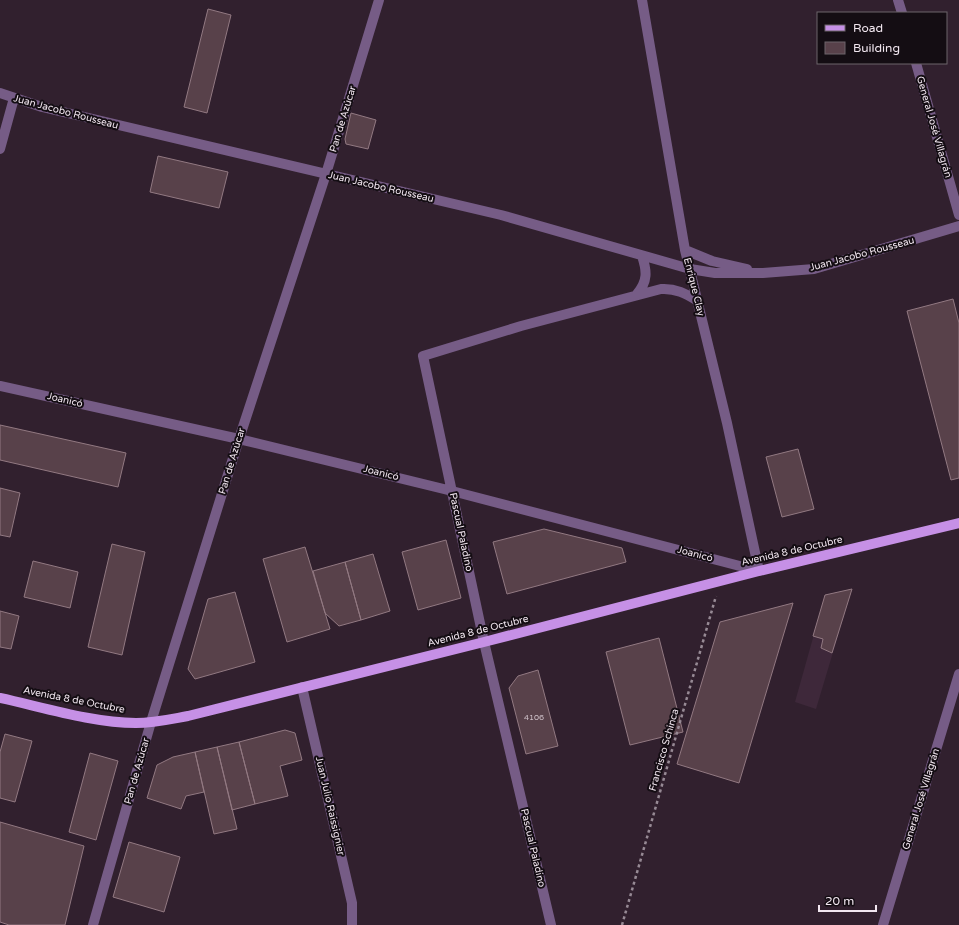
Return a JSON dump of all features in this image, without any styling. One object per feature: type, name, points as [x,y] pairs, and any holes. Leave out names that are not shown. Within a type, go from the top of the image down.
[{"type":"main road","name":"Avenida 8 de Octubre","points":[[0,698],[70,714],[121,722],[151,722],[188,716],[484,642],[721,580],[959,523]]},
{"type":"street","name":"Pan de Azúcar","points":[[93,925],[151,722],[239,439],[326,174],[379,0]]},
{"type":"street","name":"Enrique Clay","points":[[642,0],[685,250],[698,301],[759,571]]},
{"type":"street","points":[[898,0],[902,12]]},
{"type":"street","name":"General José Villagrán","points":[[916,64],[959,215]]},
{"type":"street","name":"Juan Jacobo Rousseau","points":[[0,93],[42,107],[500,215],[690,269],[715,273],[762,273],[814,269],[959,226]]},
{"type":"street","points":[[0,149],[14,98]]},
{"type":"street","name":"Juan Jacobo Rousseau","points":[[685,250],[712,261],[762,273]]},
{"type":"street","points":[[636,294],[644,284],[646,277],[646,269],[642,256]]},
{"type":"street","name":"Pascual Paladino","points":[[551,925],[484,642],[423,356],[636,294],[670,289],[681,292],[698,301]]},
{"type":"street","name":"Joanicó","points":[[0,386],[239,439],[452,491],[759,571]]},
{"type":"street","name":"General José Villagrán","points":[[883,925],[959,674]]},
{"type":"street","name":"Juan Julio Raissignier","points":[[302,687],[352,903],[352,925]]},
{"type":"path","name":"Francisco Schinca","points":[[622,925],[721,580]]},
{"type":"shaded area","points":[[852,589],[816,709],[795,702],[825,595]]},
{"type":"building","points":[[208,9],[231,15],[207,113],[184,107]]},
{"type":"building","points":[[351,113],[376,120],[368,149],[346,144],[345,139]]},
{"type":"building","points":[[158,156],[228,172],[219,208],[150,192]]},
{"type":"building","points":[[953,299],[959,323],[959,478],[951,480],[907,311]]},
{"type":"building","points":[[0,425],[126,453],[118,487],[0,460]]},
{"type":"building","points":[[798,449],[814,509],[782,517],[766,457]]},
{"type":"building","points":[[0,488],[20,493],[10,537],[0,535]]},
{"type":"building","points":[[544,529],[622,548],[626,562],[507,594],[493,542]]},
{"type":"building","points":[[446,540],[461,598],[418,610],[402,552]]},
{"type":"building","points":[[112,544],[145,552],[122,655],[88,647]]},
{"type":"building","points":[[305,547],[330,629],[287,642],[263,559]]},
{"type":"building","points":[[373,554],[390,611],[361,620],[345,562]]},
{"type":"building","points":[[33,561],[78,572],[70,608],[24,597]]},
{"type":"building","points":[[345,562],[361,620],[339,626],[325,613],[313,571]]},
{"type":"building","points":[[852,589],[832,653],[821,648],[823,639],[813,636],[825,595]]},
{"type":"building","points":[[235,592],[255,662],[195,679],[188,669],[208,599]]},
{"type":"building","points":[[793,603],[739,783],[677,764],[720,622]]},
{"type":"building","points":[[0,611],[19,616],[11,649],[0,647]]},
{"type":"building","points":[[659,638],[683,732],[630,745],[606,652]]},
{"type":"building","points":[[538,670],[558,746],[526,754],[509,688],[518,676]]},
{"type":"building","points":[[285,730],[295,733],[302,760],[280,766],[288,796],[255,804],[239,742]]},
{"type":"building","points":[[5,734],[32,741],[15,802],[0,798],[0,752]]},
{"type":"building","points":[[239,742],[255,804],[232,810],[217,747]]},
{"type":"building","points":[[217,747],[237,829],[214,834],[195,752]]},
{"type":"building","points":[[195,752],[204,792],[186,796],[181,809],[147,798],[157,765],[173,757]]},
{"type":"building","points":[[90,753],[118,761],[96,840],[69,832]]},
{"type":"building","points":[[0,822],[84,846],[65,925],[9,925],[0,922]]},
{"type":"building","points":[[129,842],[180,857],[164,912],[113,897]]}]
